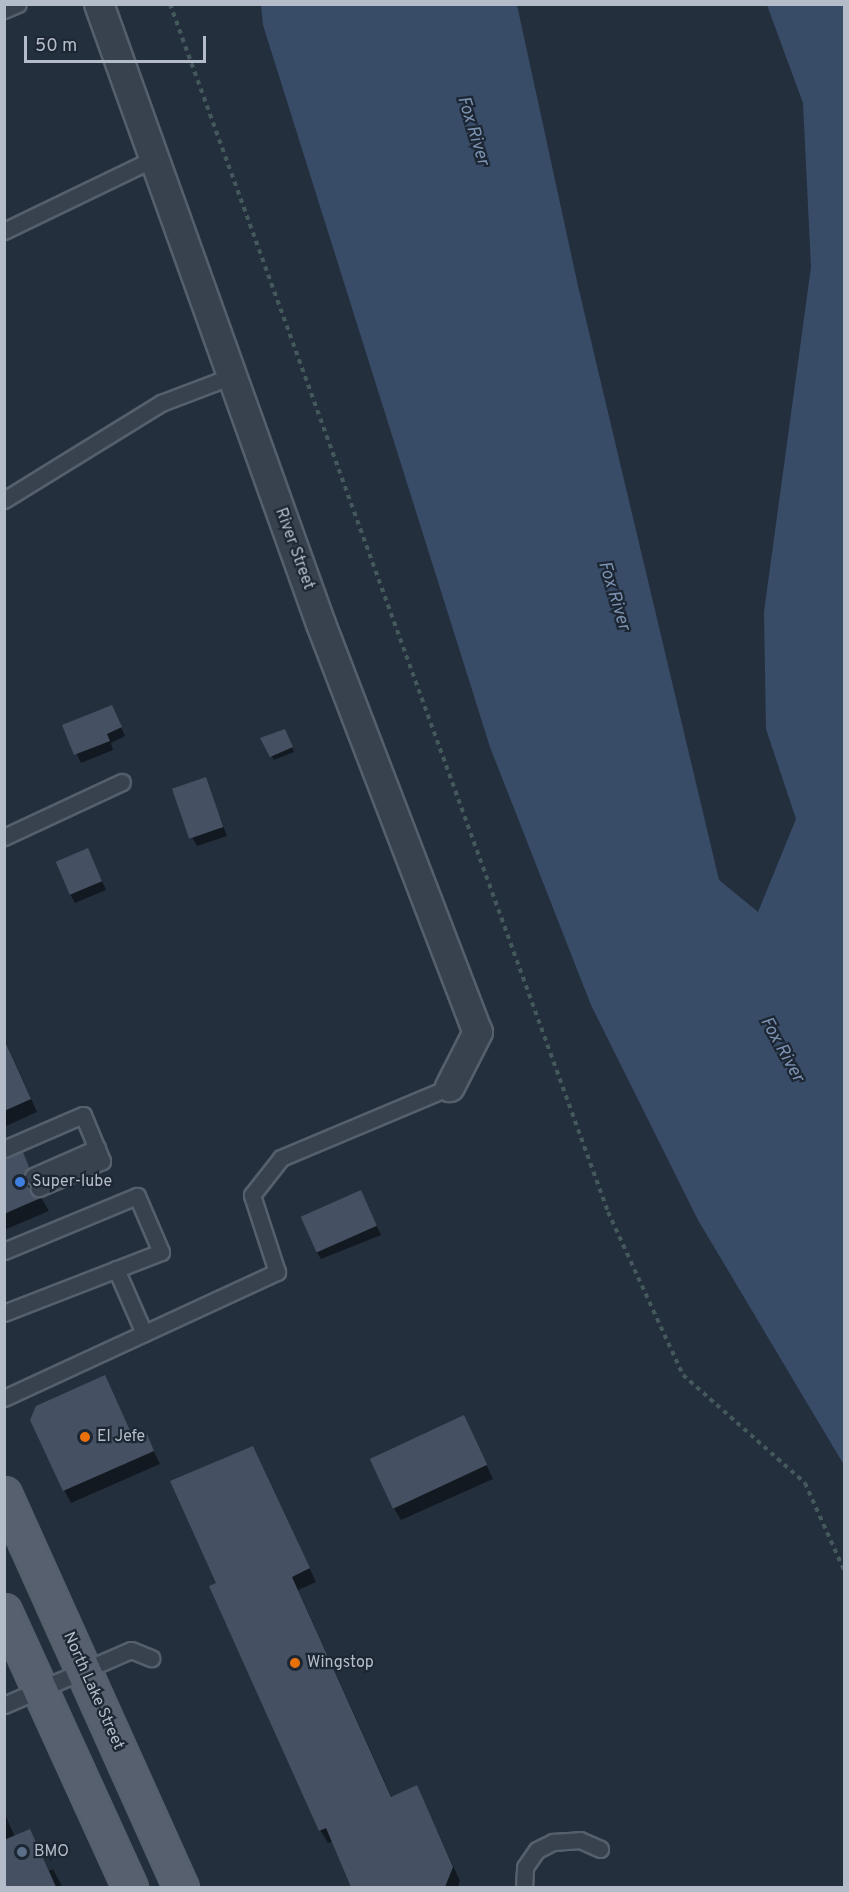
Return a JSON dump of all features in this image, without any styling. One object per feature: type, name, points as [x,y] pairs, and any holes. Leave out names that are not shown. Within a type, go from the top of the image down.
[{"type":"main road","name":"North Lake Street","points":[[4,1494],[181,1887]]},
{"type":"main road","points":[[4,1611],[130,1887]]},
{"type":"street","name":"River Street","points":[[99,4],[231,376],[478,1032],[450,1087]]},
{"type":"lane","points":[[4,10],[18,4]]},
{"type":"lane","points":[[4,231],[153,159]]},
{"type":"lane","points":[[4,500],[161,403],[231,376]]},
{"type":"lane","points":[[4,837],[122,782]]},
{"type":"lane","points":[[4,1398],[277,1272],[252,1195],[281,1158],[450,1087]]},
{"type":"lane","points":[[4,1149],[82,1115],[102,1161],[36,1182]]},
{"type":"lane","points":[[4,1251],[137,1196],[161,1252],[4,1313]]},
{"type":"lane","points":[[116,1269],[144,1333]]},
{"type":"lane","points":[[4,1705],[131,1650],[151,1658]]},
{"type":"lane","points":[[524,1887],[525,1867],[537,1851],[553,1842],[580,1840],[600,1849]]},
{"type":"path","points":[[170,4],[608,1212],[683,1375],[805,1484],[844,1570]]},
{"type":"green space","points":[[4,1528],[58,1648],[53,1651],[5,1543]]},
{"type":"green space","points":[[83,1740],[151,1887],[145,1887],[79,1742]]},
{"type":"water","name":"Fox River","points":[[261,5],[517,5],[578,286],[719,880],[758,912],[796,819],[766,729],[764,612],[811,267],[803,103],[767,5],[844,5],[844,1465],[698,1220],[591,1005],[490,747],[263,25]]},
{"type":"building","points":[[112,705],[122,727],[107,734],[110,741],[74,755],[62,725]]},
{"type":"building","points":[[285,729],[293,747],[270,757],[260,738]]},
{"type":"building","points":[[206,777],[223,827],[189,839],[172,789]]},
{"type":"building","points":[[88,848],[102,881],[70,895],[56,862]]},
{"type":"building","points":[[4,1039],[31,1099],[4,1111]]},
{"type":"building","name":"Super-lube","points":[[23,1152],[29,1167],[24,1179],[33,1195],[43,1197],[4,1214],[4,1159]]},
{"type":"building","points":[[361,1190],[377,1226],[317,1252],[301,1217]]},
{"type":"building","points":[[105,1375],[134,1439],[147,1434],[154,1451],[63,1491],[30,1420],[36,1406]]},
{"type":"building","points":[[464,1415],[487,1465],[393,1509],[370,1459]]},
{"type":"building","points":[[253,1446],[310,1568],[292,1577],[391,1797],[417,1785],[453,1867],[445,1887],[351,1887],[326,1828],[319,1831],[209,1586],[216,1583],[170,1481]]},
{"type":"building","name":"BMO","points":[[30,1829],[56,1887],[4,1887],[4,1840]]},
{"type":"place","name":"Super-lube","points":[[20,1182]]},
{"type":"place","name":"El Jefe","points":[[85,1437]]},
{"type":"place","name":"Wingstop","points":[[295,1663]]},
{"type":"place","name":"BMO","points":[[22,1852]]}]
